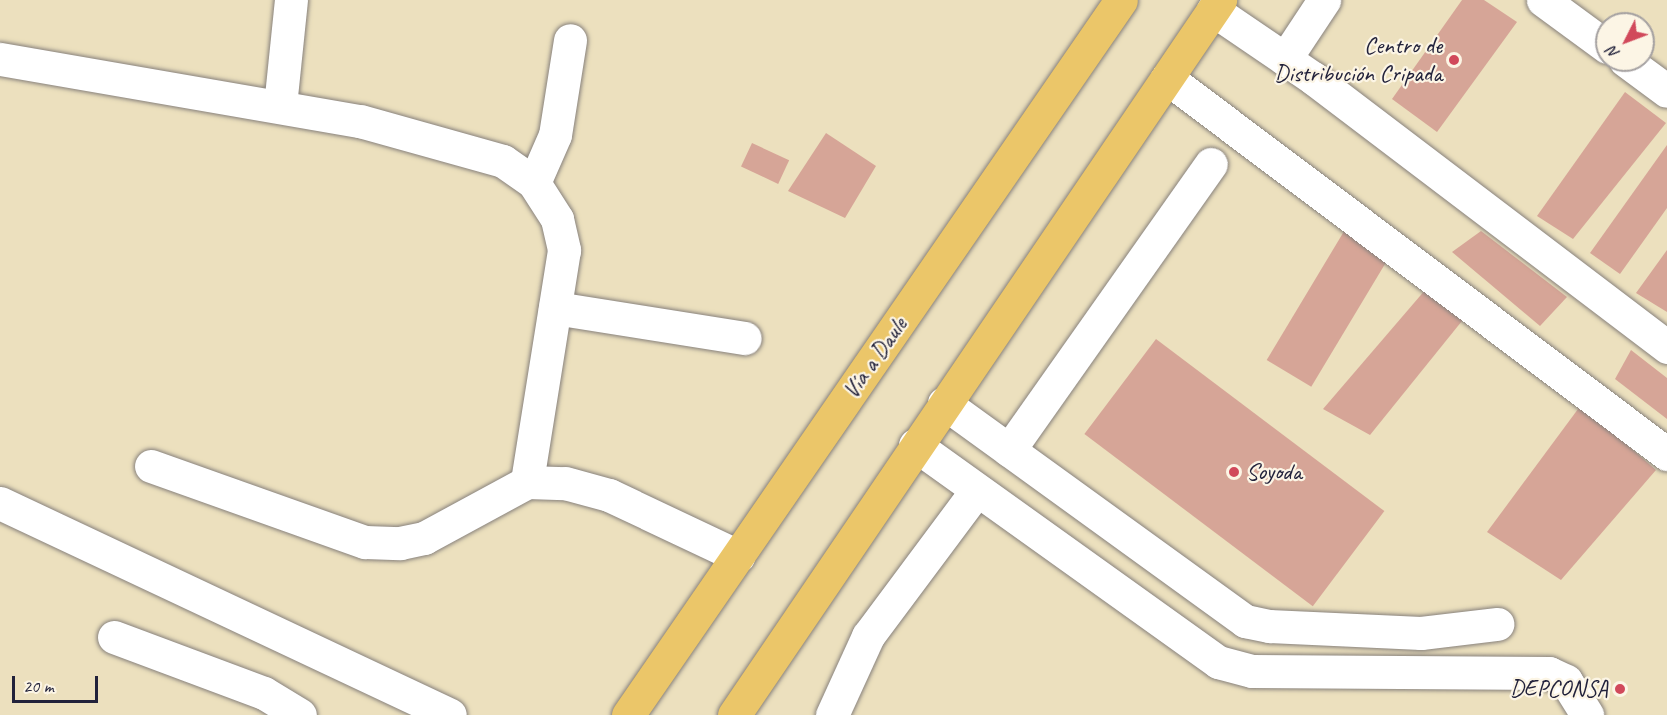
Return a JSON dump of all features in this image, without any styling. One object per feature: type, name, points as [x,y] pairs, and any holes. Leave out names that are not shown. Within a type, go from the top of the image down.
[{"type":"highway","name":"Vía a Daule","points":[[628,715],[1121,0]]},
{"type":"highway","points":[[734,715],[1216,5]]},
{"type":"lane","points":[[280,106],[291,0]]},
{"type":"lane","points":[[1285,59],[1324,0]]},
{"type":"lane","points":[[1543,0],[1595,38]]},
{"type":"lane","points":[[1216,5],[1667,347]]},
{"type":"lane","points":[[534,183],[555,135],[570,40]]},
{"type":"lane","points":[[0,59],[360,121],[503,161],[534,183],[556,219],[564,250],[527,482]]},
{"type":"lane","points":[[1641,72],[1667,91]]},
{"type":"lane","points":[[1167,78],[1667,454]]},
{"type":"lane","points":[[1009,450],[1211,164]]},
{"type":"lane","points":[[555,308],[745,338]]},
{"type":"lane","points":[[944,403],[1245,621],[1269,626],[1420,633],[1497,624]]},
{"type":"lane","points":[[915,446],[976,491],[1096,572],[1218,662],[1252,671],[1549,673],[1566,681],[1587,715]]},
{"type":"lane","points":[[151,466],[364,542],[400,543],[424,538],[527,482],[564,483],[609,495],[738,556]]},
{"type":"lane","points":[[832,715],[868,636],[976,491]]},
{"type":"lane","points":[[0,502],[450,715]]},
{"type":"lane","points":[[114,637],[264,693],[300,715]]},
{"type":"building","name":"Centro de Distribución Cripada","points":[[1462,0],[1484,0],[1517,22],[1437,132],[1392,99]]},
{"type":"building","points":[[1625,92],[1666,123],[1573,239],[1537,216]]},
{"type":"building","points":[[826,133],[876,166],[845,218],[788,191]]},
{"type":"building","points":[[752,143],[789,160],[778,184],[741,167]]},
{"type":"building","points":[[1667,145],[1667,208],[1620,274],[1590,253]]},
{"type":"building","points":[[1346,228],[1391,255],[1311,387],[1267,360]]},
{"type":"building","points":[[1481,231],[1567,297],[1540,326],[1452,252]]},
{"type":"building","points":[[1667,250],[1667,312],[1636,293]]},
{"type":"building","points":[[1426,289],[1466,316],[1370,435],[1323,409]]},
{"type":"building","name":"Soyoda","points":[[1156,339],[1384,511],[1313,606],[1084,434]]},
{"type":"building","points":[[1631,350],[1667,378],[1667,419],[1615,379]]},
{"type":"building","points":[[1581,405],[1656,470],[1561,580],[1487,532]]},
{"type":"place","name":"Centro de Distribución Cripada","points":[[1454,60]]},
{"type":"place","name":"Soyoda","points":[[1234,472]]},
{"type":"place","name":"DEPCONSA","points":[[1620,689]]}]
